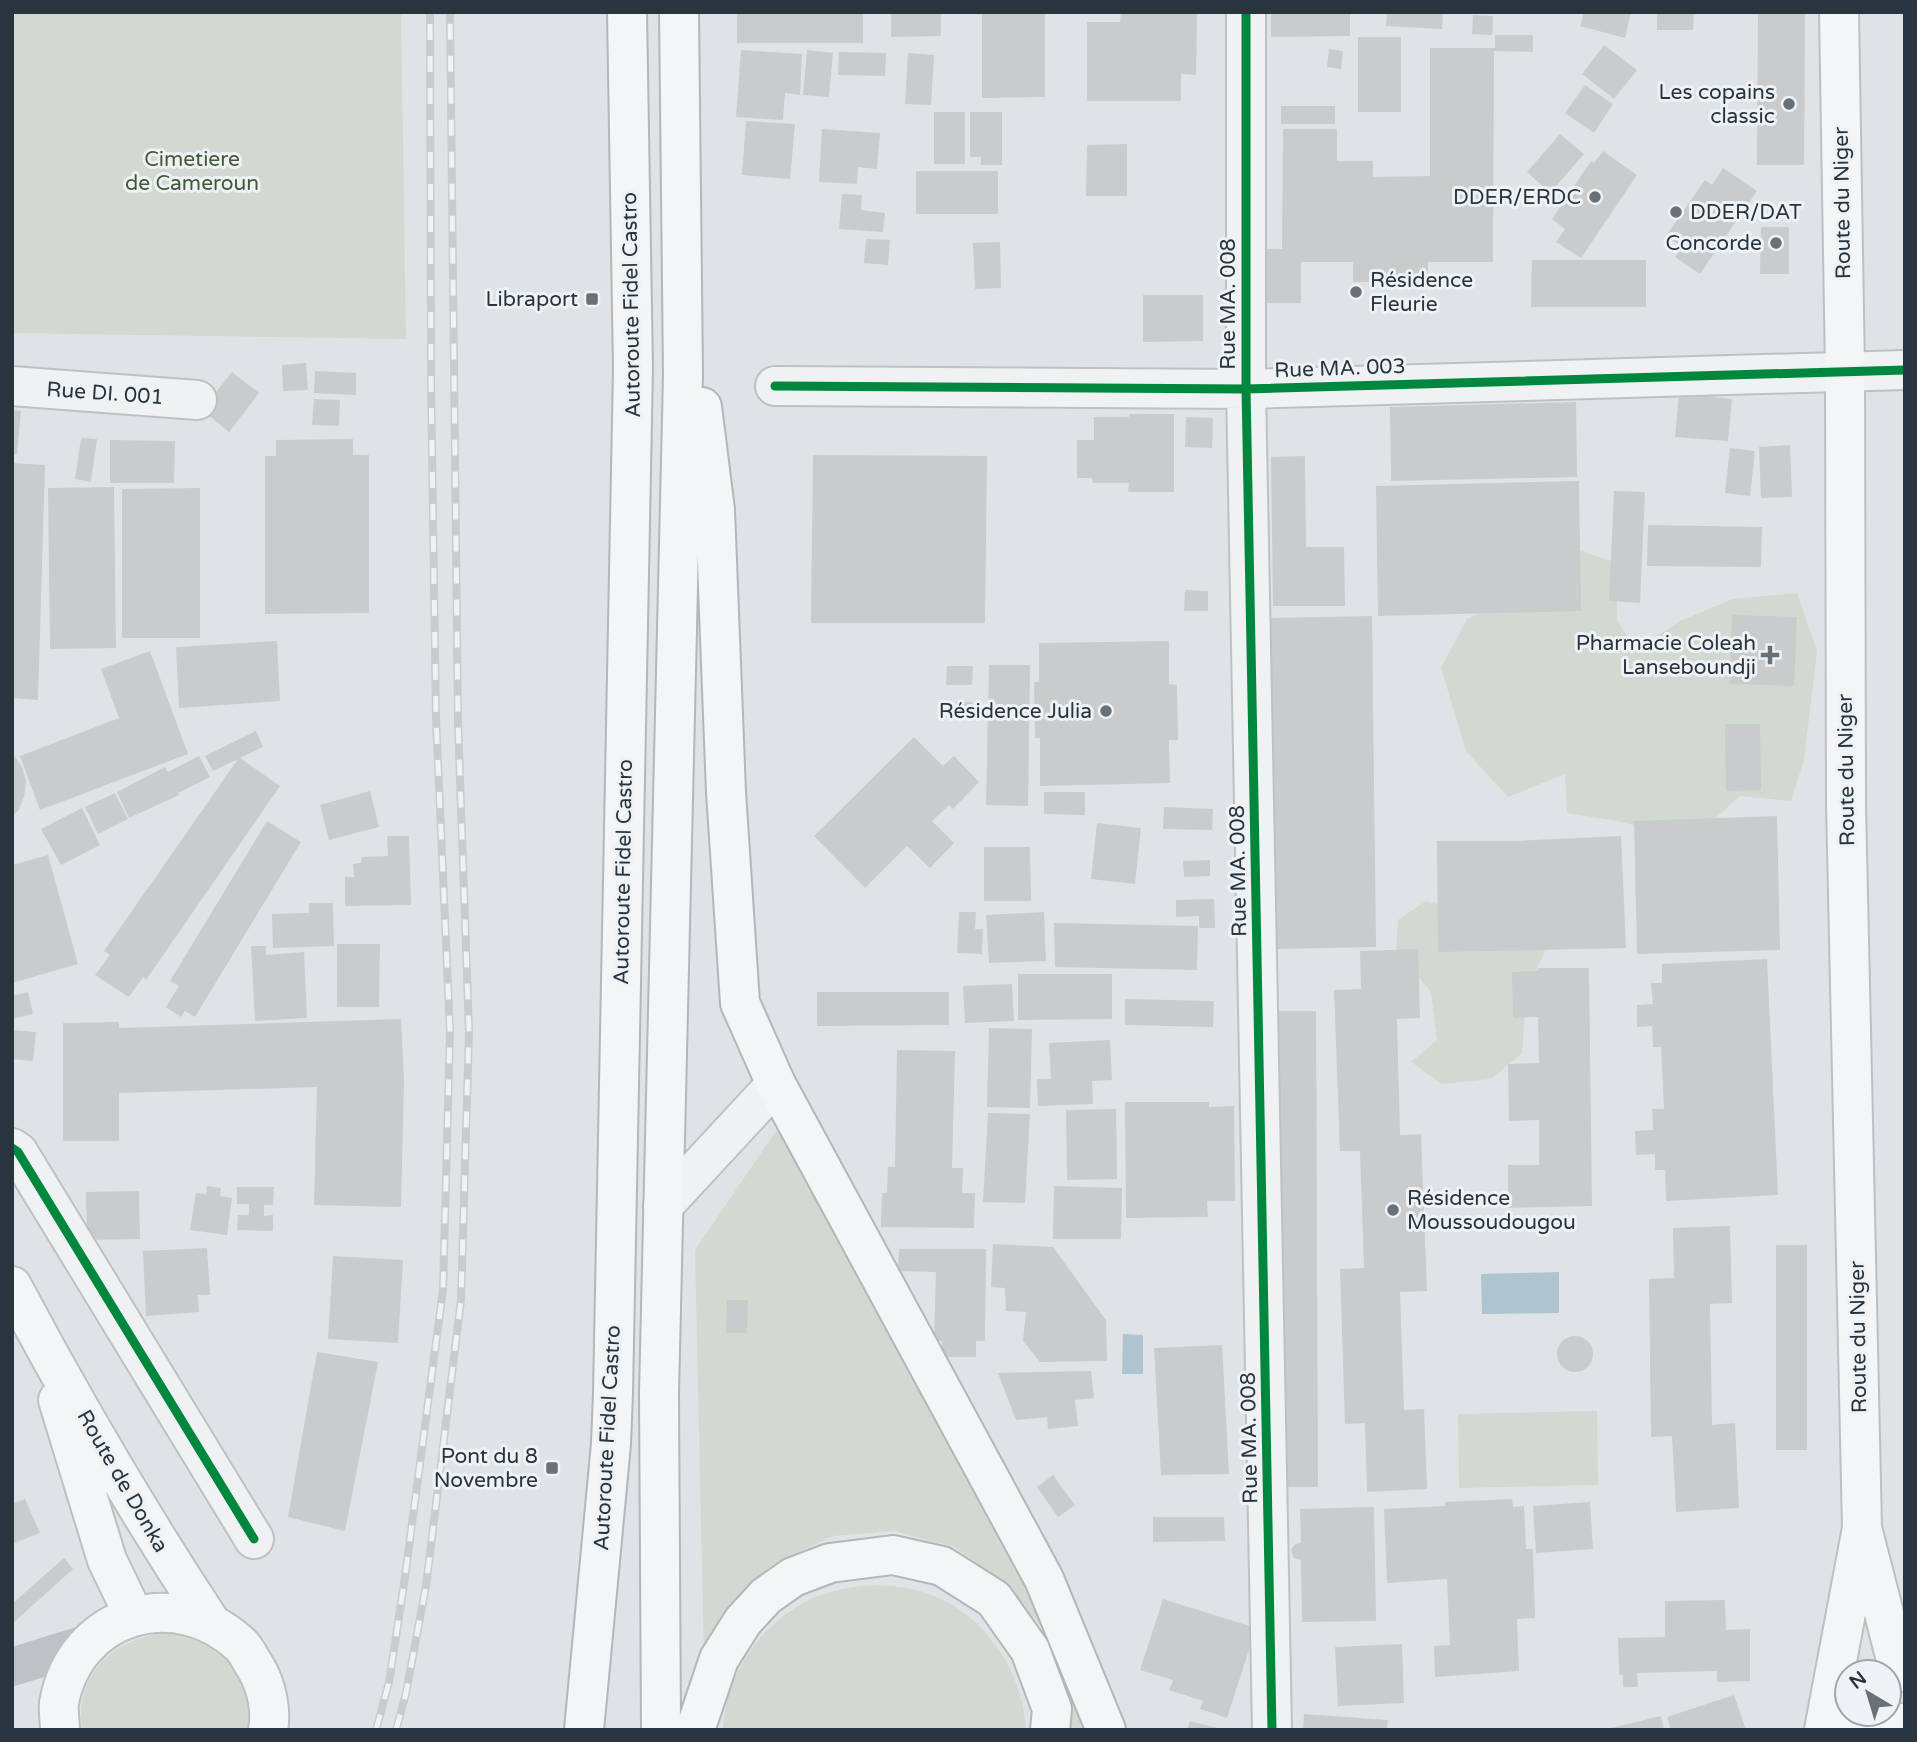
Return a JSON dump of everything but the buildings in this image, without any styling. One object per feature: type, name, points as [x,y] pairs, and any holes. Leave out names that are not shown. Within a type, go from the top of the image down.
[{"type":"main road","name":"Autoroute Fidel Castro","points":[[584,1730],[611,1444],[613,1393],[634,368],[627,12]]},
{"type":"main road","points":[[661,1730],[659,1393],[683,375],[679,12]]},
{"type":"main road","name":"Route du Niger","points":[[1824,1730],[1862,1528],[1846,804],[1845,371],[1839,12]]},
{"type":"main road","points":[[681,251],[715,510],[726,792],[740,1003],[776,1084],[1044,1579],[1106,1730]]},
{"type":"main road","name":"Route de Donka","points":[[12,1286],[162,1549],[211,1623]]},
{"type":"main road","name":"Route de Donka","points":[[40,1338],[107,1560],[134,1616]]},
{"type":"main road","name":"Route du Niger","points":[[1862,1528],[1894,1652],[1905,1672]]},
{"type":"main road","points":[[695,1730],[719,1659],[743,1621],[766,1595],[793,1577],[830,1563],[893,1555],[942,1566],[994,1599],[1030,1650],[1052,1709],[1050,1730]]},
{"type":"main road","points":[[60,1730],[59,1704],[69,1671],[89,1643],[110,1627],[134,1616],[160,1612],[187,1614],[211,1623],[243,1647],[263,1681],[277,1727]]},
{"type":"main road","points":[[12,1667],[89,1643]]},
{"type":"main road","points":[[1839,1730],[1879,1719],[1905,1724]]},
{"type":"street","name":"Rue MA. 008","points":[[1246,12],[1246,388],[1272,1730]]},
{"type":"street","name":"Rue MA. 003","points":[[775,386],[1246,388],[1905,370]]},
{"type":"street","name":"Rue DI. 001","points":[[12,386],[197,400]]},
{"type":"street","points":[[663,1206],[776,1084]]},
{"type":"street","points":[[12,1148],[18,1152],[254,1539]]},
{"type":"green space","name":"Cimetiere de Cameroun","points":[[12,12],[401,12],[406,339],[12,333]]},
{"type":"green space","points":[[1570,547],[1617,563],[1617,620],[1636,650],[1680,621],[1733,599],[1797,593],[1817,651],[1804,760],[1791,801],[1740,796],[1692,839],[1617,821],[1567,813],[1565,774],[1508,797],[1466,751],[1441,668],[1467,619],[1516,595]]},
{"type":"green space","points":[[1426,901],[1484,918],[1545,950],[1526,996],[1522,1053],[1491,1079],[1442,1084],[1411,1062],[1437,1040],[1431,992],[1396,951],[1398,920]]},
{"type":"green space","points":[[778,1128],[926,1403],[1035,1593],[1044,1630],[1004,1582],[954,1547],[894,1531],[833,1536],[776,1562],[732,1605],[704,1660],[695,1250]]},
{"type":"green space","points":[[1597,1411],[1598,1485],[1459,1488],[1458,1414]]},
{"type":"green space","points":[[875,1585],[923,1592],[964,1613],[981,1628],[996,1645],[1017,1685],[1026,1730],[723,1730],[725,1708],[741,1665],[769,1628],[806,1602],[827,1593]]},
{"type":"green space","points":[[176,1632],[215,1646],[230,1660],[250,1696],[251,1730],[82,1730],[81,1708],[85,1689],[93,1673],[105,1659],[137,1640]]},
{"type":"green space","points":[[1059,1668],[1075,1698],[1083,1730],[1066,1730]]},
{"type":"water","points":[[1559,1272],[1559,1313],[1482,1314],[1481,1274]]},
{"type":"water","points":[[1123,1334],[1143,1335],[1143,1374],[1122,1374]]},
{"type":"railway","points":[[376,1730],[389,1682],[404,1584],[443,1290],[450,1032],[436,719],[431,380],[430,12]]},
{"type":"railway","points":[[396,1730],[406,1693],[426,1586],[461,1300],[469,1032],[458,722],[450,12]]},
{"type":"cycle path","points":[[1246,12],[1246,389],[1272,1730]]},
{"type":"cycle path","points":[[775,386],[1246,389],[1905,370]]},
{"type":"cycle path","points":[[12,1148],[18,1152],[254,1539]]},
{"type":"place","name":"Les copains classic","points":[[1789,104]]},
{"type":"place","name":"DDER/ERDC","points":[[1595,197]]},
{"type":"place","name":"DDER/DAT","points":[[1676,212]]},
{"type":"place","name":"Concorde","points":[[1776,243]]},
{"type":"place","name":"Résidence Fleurie","points":[[1356,292]]},
{"type":"place","name":"Libraport","points":[[592,299]]},
{"type":"place","name":"Pharmacie Coleah Lanseboundji","points":[[1770,655]]},
{"type":"place","name":"Résidence Julia","points":[[1106,711]]},
{"type":"place","name":"Résidence Moussoudougou","points":[[1393,1210]]},
{"type":"place","name":"Pont du 8 Novembre","points":[[552,1468]]}]
